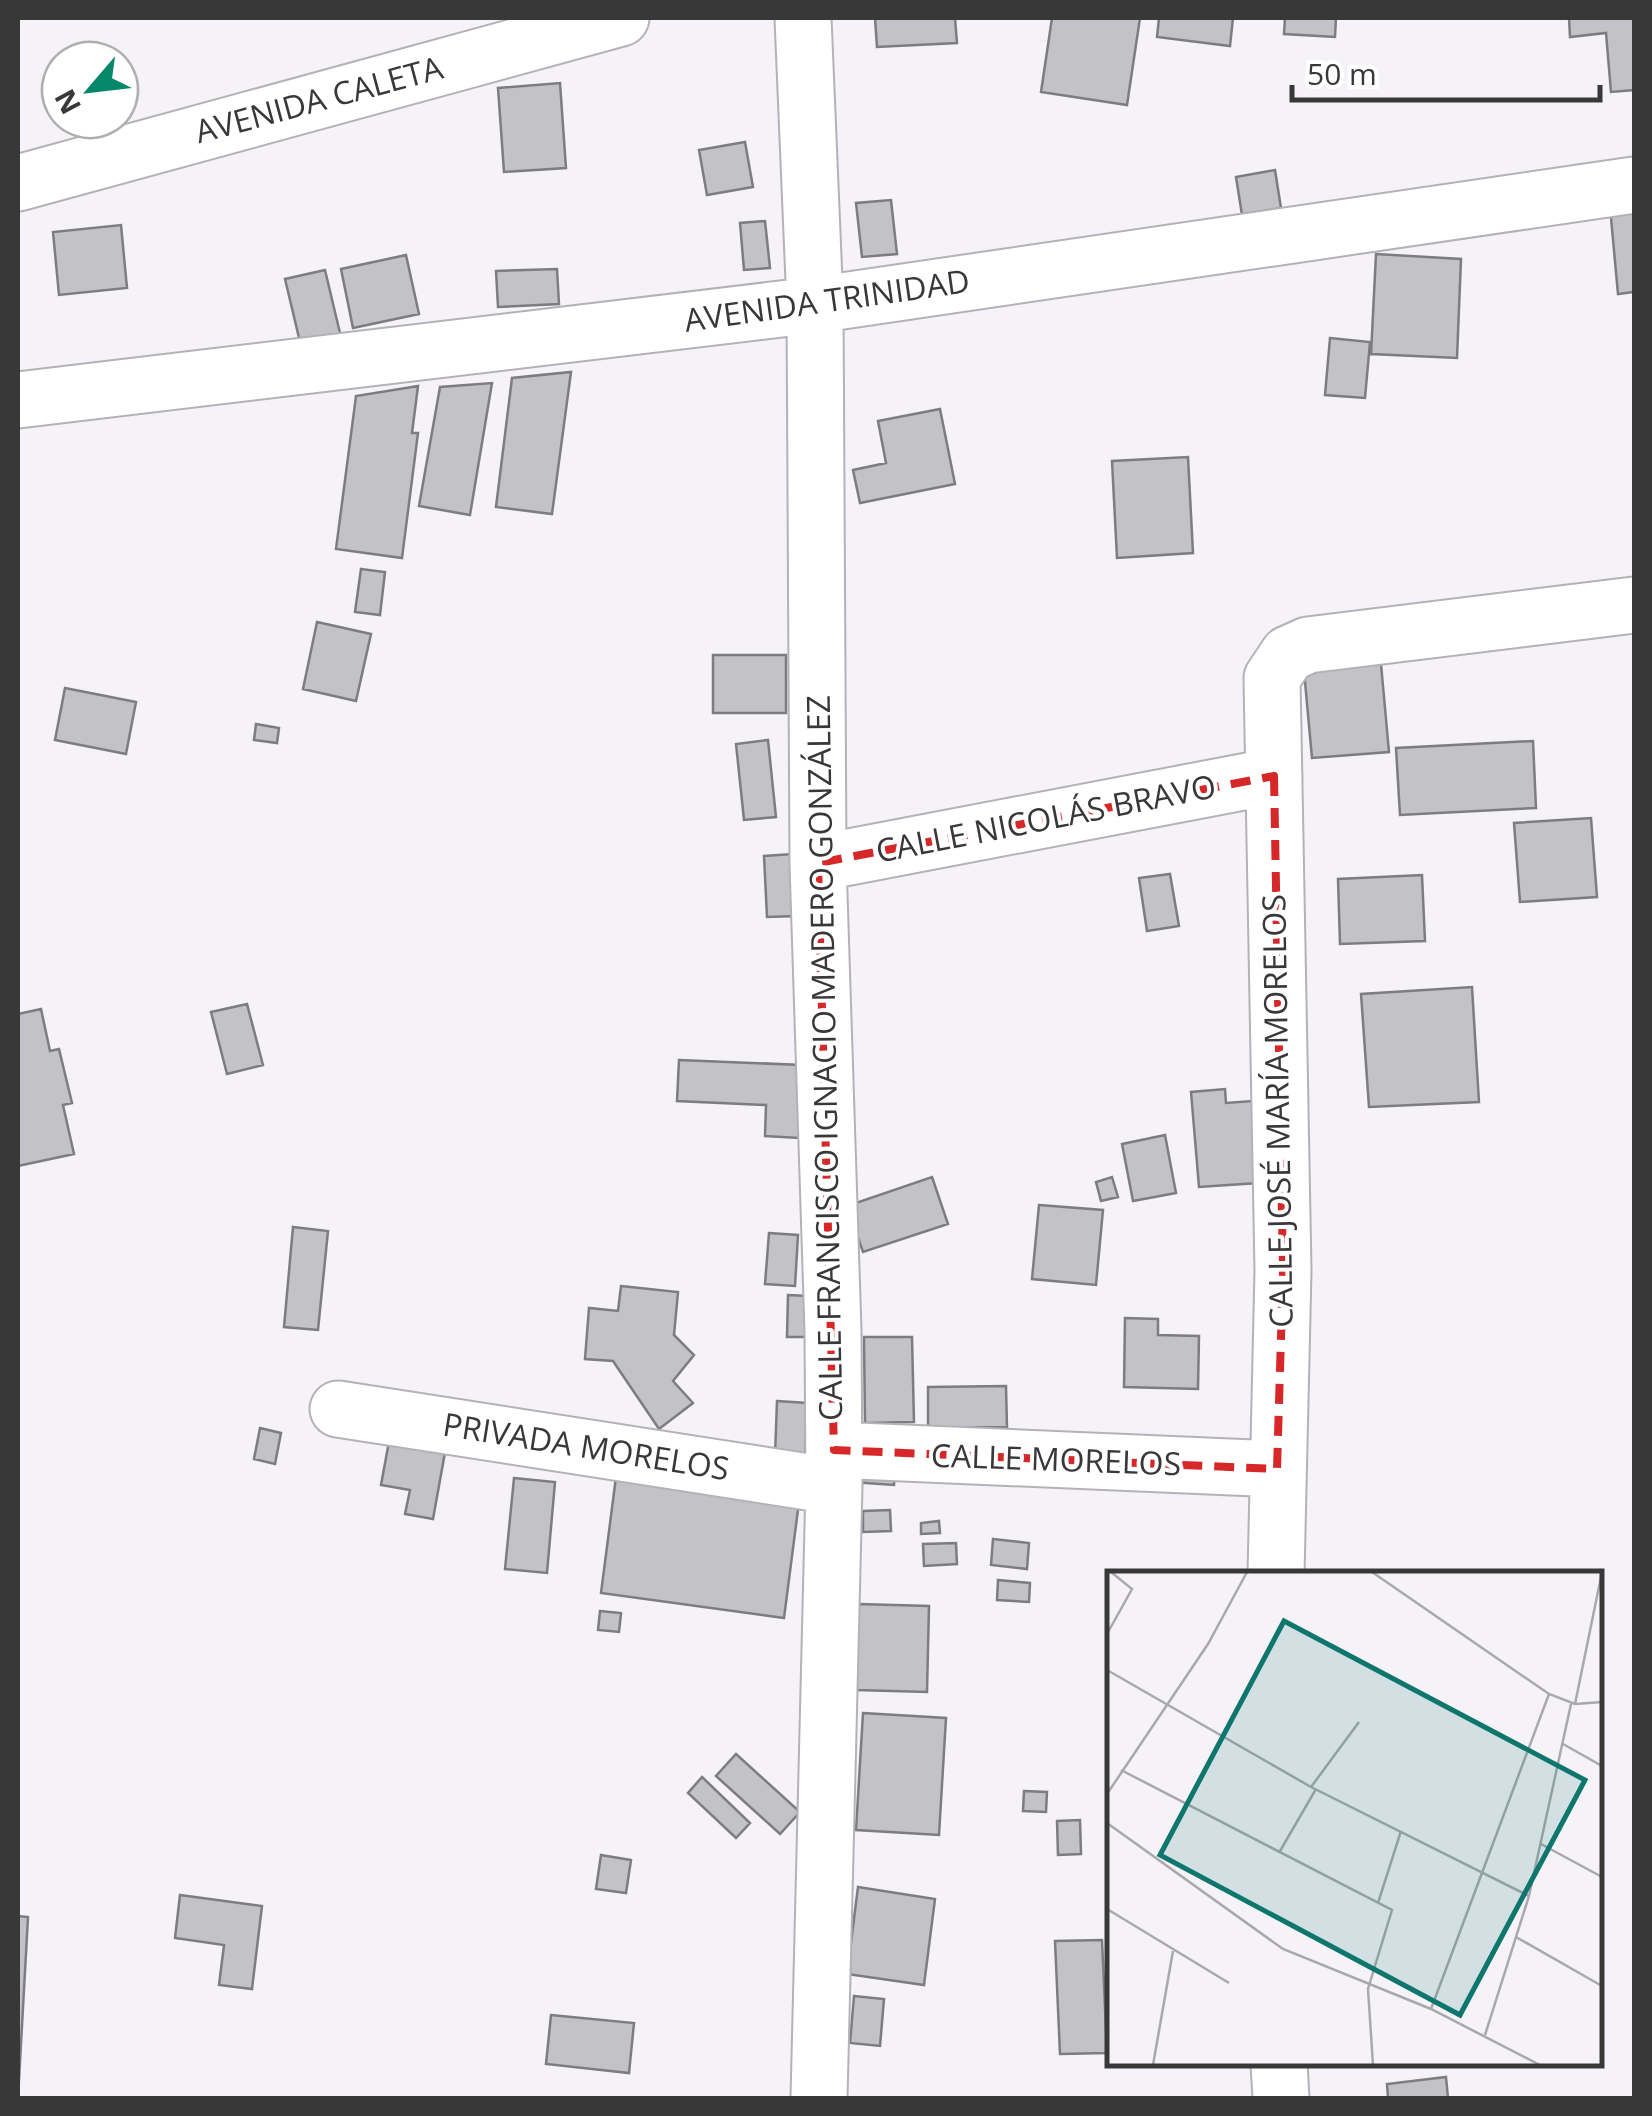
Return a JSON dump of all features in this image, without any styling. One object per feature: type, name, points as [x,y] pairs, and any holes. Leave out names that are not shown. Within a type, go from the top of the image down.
[{"type":"street","name":"AVENIDA CALETA","points":[[18,184],[477,37],[620,18]]},
{"type":"street","name":"CALLE FRANCISCO IGNACIO MADERO GONZÁLEZ","points":[[802,18],[815,305],[818,862],[833,1311],[834,1468],[819,2098]]},
{"type":"street","name":"AVENIDA TRINIDAD","points":[[18,400],[815,305],[1634,185]]},
{"type":"street","name":"CALLE JOSÉ MARÍA MORELOS","points":[[1276,1571],[1283,1271],[1272,678],[1288,654],[1308,645],[1634,605]]},
{"type":"street","name":"CALLE NICOLÁS BRAVO","points":[[818,862],[1274,776]]},
{"type":"street","name":"PRIVADA MORELOS","points":[[338,1409],[834,1468]]},
{"type":"street","name":"CALLE MORELOS","points":[[834,1468],[1278,1469]]},
{"type":"street","points":[[1278,2066],[1281,2098]]},
{"type":"highlighted area","points":[[1274,776],[1283,1271],[1277,1469],[834,1450],[818,863]]},
{"type":"building","points":[[875,18],[955,18],[957,43],[877,47]]},
{"type":"building","points":[[1052,18],[1140,18],[1127,105],[1041,92]]},
{"type":"building","points":[[1159,18],[1233,18],[1230,46],[1157,37]]},
{"type":"building","points":[[1285,18],[1336,18],[1335,37],[1284,34]]},
{"type":"building","points":[[1569,18],[1634,18],[1634,90],[1611,92],[1606,33],[1570,37]]},
{"type":"building","points":[[560,83],[566,168],[504,172],[498,88]]},
{"type":"building","points":[[745,142],[753,187],[707,195],[699,150]]},
{"type":"building","points":[[1275,170],[1281,208],[1242,215],[1236,177]]},
{"type":"building","points":[[891,200],[897,254],[862,257],[856,203]]},
{"type":"building","points":[[1634,205],[1634,292],[1618,294],[1610,207]]},
{"type":"building","points":[[765,221],[770,268],[744,270],[740,223]]},
{"type":"building","points":[[121,225],[127,288],[59,295],[53,232]]},
{"type":"building","points":[[1376,254],[1461,259],[1457,358],[1371,354]]},
{"type":"building","points":[[406,255],[419,314],[353,328],[341,269]]},
{"type":"building","points":[[557,269],[559,304],[498,307],[496,271]]},
{"type":"building","points":[[325,270],[340,333],[300,342],[285,279]]},
{"type":"building","points":[[1330,338],[1370,342],[1365,398],[1325,395]]},
{"type":"building","points":[[571,372],[552,514],[496,507],[512,378]]},
{"type":"building","points":[[492,383],[470,515],[419,506],[440,387]]},
{"type":"building","points":[[418,386],[412,433],[418,433],[402,558],[336,549],[356,396]]},
{"type":"building","points":[[940,409],[955,484],[860,503],[853,470],[886,463],[878,421]]},
{"type":"building","points":[[1188,457],[1193,553],[1117,558],[1112,461]]},
{"type":"building","points":[[361,569],[385,572],[380,615],[355,612]]},
{"type":"building","points":[[317,622],[371,634],[356,701],[303,689]]},
{"type":"building","points":[[713,655],[786,655],[786,713],[713,713]]},
{"type":"building","points":[[1381,664],[1389,752],[1312,758],[1304,671]]},
{"type":"building","points":[[65,688],[136,702],[126,754],[55,740]]},
{"type":"building","points":[[256,724],[279,728],[277,743],[254,740]]},
{"type":"building","points":[[768,740],[776,817],[744,820],[736,744]]},
{"type":"building","points":[[1533,741],[1536,808],[1400,815],[1396,748]]},
{"type":"building","points":[[1591,818],[1597,897],[1520,902],[1514,823]]},
{"type":"building","points":[[793,854],[797,916],[767,917],[764,856]]},
{"type":"building","points":[[1170,874],[1179,926],[1147,931],[1139,878]]},
{"type":"building","points":[[1422,875],[1425,941],[1340,944],[1338,879]]},
{"type":"building","points":[[1472,987],[1479,1102],[1369,1107],[1361,994]]},
{"type":"building","points":[[247,1004],[263,1065],[227,1074],[211,1012]]},
{"type":"building","points":[[41,1009],[50,1051],[59,1049],[72,1103],[63,1105],[74,1154],[18,1166],[18,1014]]},
{"type":"building","points":[[679,1060],[802,1065],[799,1138],[765,1136],[766,1105],[677,1101]]},
{"type":"building","points":[[1225,1089],[1226,1103],[1252,1101],[1258,1183],[1199,1187],[1191,1092]]},
{"type":"building","points":[[1165,1135],[1176,1193],[1133,1201],[1122,1144]]},
{"type":"building","points":[[932,1177],[948,1224],[863,1252],[847,1206]]},
{"type":"building","points":[[1112,1177],[1118,1197],[1101,1201],[1096,1182]]},
{"type":"building","points":[[1039,1205],[1103,1210],[1096,1285],[1032,1279]]},
{"type":"building","points":[[293,1227],[328,1231],[318,1330],[284,1327]]},
{"type":"building","points":[[769,1233],[798,1235],[795,1286],[765,1284]]},
{"type":"building","points":[[621,1286],[678,1292],[674,1335],[694,1355],[673,1381],[693,1403],[659,1429],[613,1361],[585,1359],[589,1308],[618,1311]]},
{"type":"building","points":[[788,1295],[807,1296],[806,1337],[787,1337]]},
{"type":"building","points":[[1125,1318],[1158,1319],[1158,1335],[1199,1336],[1198,1389],[1124,1387]]},
{"type":"building","points":[[864,1337],[912,1337],[914,1422],[865,1423]]},
{"type":"building","points":[[1006,1386],[1007,1427],[928,1428],[928,1387]]},
{"type":"building","points":[[777,1401],[807,1403],[805,1457],[775,1456]]},
{"type":"building","points":[[260,1428],[281,1433],[275,1464],[254,1459]]},
{"type":"building","points":[[390,1436],[446,1447],[433,1519],[405,1514],[410,1490],[381,1485]]},
{"type":"building","points":[[853,1466],[895,1469],[894,1485],[852,1482]]},
{"type":"building","points":[[616,1477],[799,1502],[784,1618],[601,1593]]},
{"type":"building","points":[[514,1478],[555,1482],[547,1573],[505,1569]]},
{"type":"building","points":[[890,1510],[891,1531],[863,1532],[863,1511]]},
{"type":"building","points":[[939,1521],[940,1533],[921,1534],[921,1523]]},
{"type":"building","points":[[993,1539],[1029,1543],[1027,1569],[991,1565]]},
{"type":"building","points":[[956,1543],[957,1564],[924,1566],[923,1544]]},
{"type":"building","points":[[998,1580],[1030,1583],[1029,1602],[997,1600]]},
{"type":"building","points":[[858,1604],[929,1606],[927,1692],[856,1690]]},
{"type":"building","points":[[600,1611],[621,1613],[619,1632],[598,1630]]},
{"type":"building","points":[[863,1713],[946,1718],[939,1835],[856,1830]]},
{"type":"building","points":[[736,1754],[800,1812],[780,1834],[716,1776]]},
{"type":"building","points":[[702,1777],[750,1823],[736,1838],[688,1793]]},
{"type":"building","points":[[1024,1791],[1047,1792],[1046,1812],[1023,1811]]},
{"type":"building","points":[[1080,1820],[1081,1854],[1058,1855],[1057,1821]]},
{"type":"building","points":[[601,1855],[631,1860],[626,1893],[596,1889]]},
{"type":"building","points":[[858,1887],[935,1899],[924,1985],[847,1974]]},
{"type":"building","points":[[180,1895],[262,1906],[252,1989],[219,1985],[224,1945],[175,1938]]},
{"type":"building","points":[[18,1916],[28,1917],[18,2098]]},
{"type":"building","points":[[1102,1940],[1107,2053],[1060,2054],[1055,1941]]},
{"type":"building","points":[[854,1996],[884,1999],[880,2046],[850,2043]]},
{"type":"building","points":[[551,2015],[634,2023],[629,2073],[546,2064]]},
{"type":"building","points":[[1446,2077],[1448,2098],[1388,2098],[1387,2084]]}]
